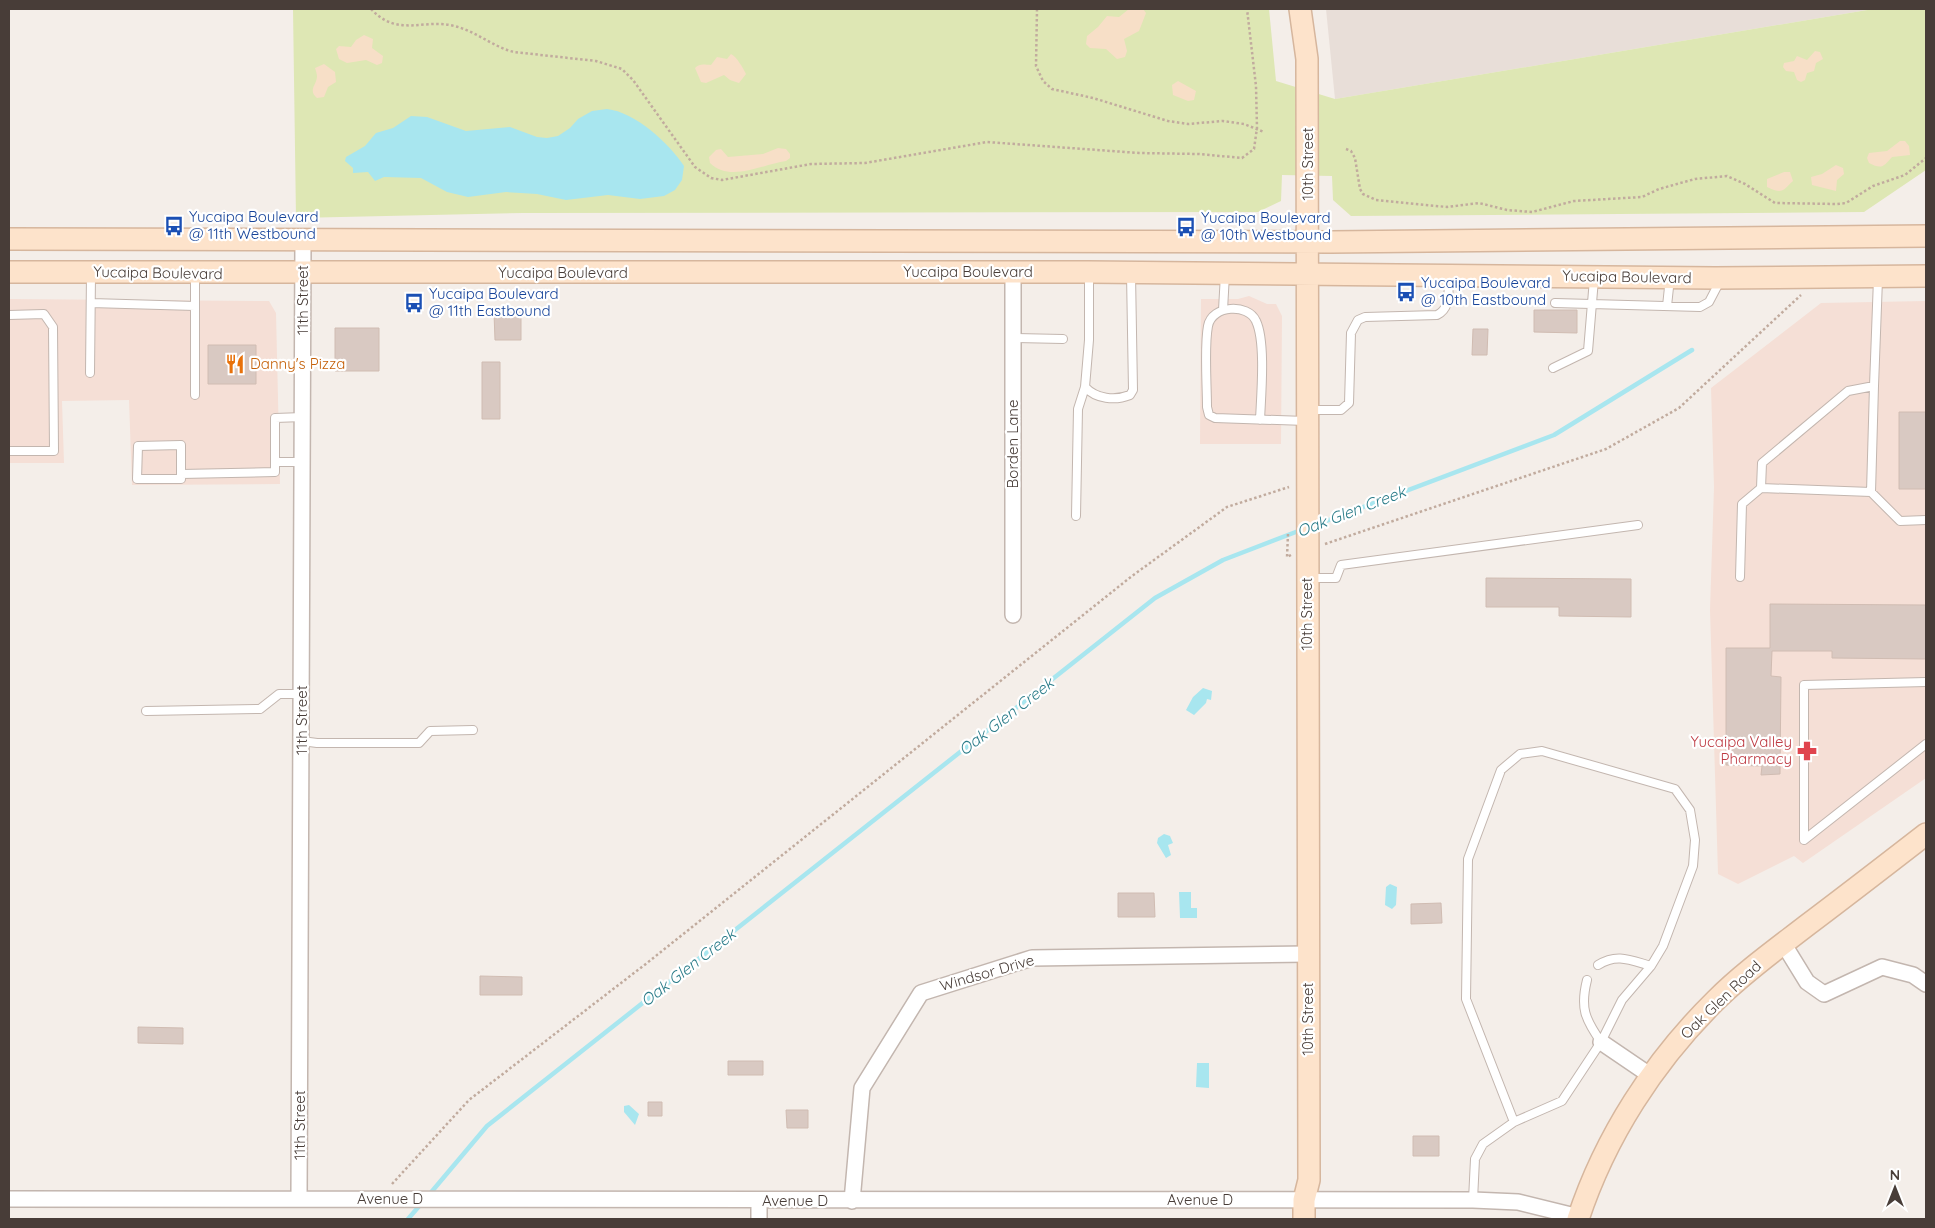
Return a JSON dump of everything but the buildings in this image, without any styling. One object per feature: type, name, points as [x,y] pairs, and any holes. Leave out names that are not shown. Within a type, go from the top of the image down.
[{"type":"main road","name":"10th Street","points":[[1300,9],[1308,59],[1309,273],[1307,416],[1298,493],[1300,546],[1307,578],[1309,1180],[1304,1210]]},
{"type":"main road","name":"Yucaipa Boulevard","points":[[9,239],[1308,242],[1813,239],[1926,236]]},
{"type":"main road","name":"Yucaipa Boulevard","points":[[9,272],[195,274],[1225,272],[1722,278],[1926,276]]},
{"type":"main road","name":"Oak Glen Road","points":[[1579,1218],[1606,1152],[1623,1120],[1666,1054],[1716,1000],[1783,943],[1926,834]]},
{"type":"street","name":"11th Street","points":[[299,1199],[303,240]]},
{"type":"street","name":"Borden Lane","points":[[1013,272],[1013,615]]},
{"type":"street","points":[[1783,943],[1807,982],[1824,994],[1882,967],[1913,975],[1926,984]]},
{"type":"street","name":"Windsor Drive","points":[[852,1201],[862,1088],[921,993],[1032,958],[1308,954]]},
{"type":"street","points":[[1601,1042],[1651,1076]]},
{"type":"street","name":"Avenue D","points":[[9,1199],[396,1198],[852,1201],[1304,1210],[1473,1200],[1518,1202],[1579,1218]]},
{"type":"street","points":[[759,1201],[759,1219]]},
{"type":"lane","points":[[90,373],[91,272]]},
{"type":"lane","points":[[1076,516],[1078,409],[1085,387],[1089,331],[1089,272]]},
{"type":"lane","points":[[1085,387],[1099,398],[1125,397],[1130,395],[1133,390],[1131,272]]},
{"type":"lane","points":[[1223,310],[1225,272]]},
{"type":"lane","points":[[195,274],[195,395]]},
{"type":"lane","points":[[1260,420],[1261,335],[1256,319],[1248,312],[1223,310],[1215,313],[1208,326],[1207,407],[1210,415],[1215,418],[1260,420],[1307,416],[1341,410],[1348,402],[1351,332],[1358,320],[1365,318],[1437,315],[1444,312],[1447,306],[1449,275]]},
{"type":"lane","points":[[1554,368],[1588,351],[1594,276]]},
{"type":"lane","points":[[1667,306],[1670,277]]},
{"type":"lane","points":[[1871,492],[1878,277]]},
{"type":"lane","points":[[1555,303],[1700,307],[1708,302],[1722,278]]},
{"type":"lane","points":[[91,303],[195,306]]},
{"type":"lane","points":[[9,315],[44,314],[53,326],[54,451],[9,451]]},
{"type":"lane","points":[[1013,338],[1063,339]]},
{"type":"lane","points":[[1762,488],[1762,463],[1848,391],[1874,386]]},
{"type":"lane","points":[[181,474],[275,472],[275,418],[303,417]]},
{"type":"lane","points":[[181,445],[181,474],[181,479],[137,479],[138,446],[181,445]]},
{"type":"lane","points":[[275,462],[303,462]]},
{"type":"lane","points":[[1740,577],[1742,504],[1762,488],[1871,492],[1900,521],[1926,520]]},
{"type":"lane","points":[[1307,578],[1336,578],[1341,566],[1638,525]]},
{"type":"lane","points":[[1926,682],[1804,684],[1804,840],[1926,744]]},
{"type":"lane","points":[[146,712],[260,709],[279,694],[302,694]]},
{"type":"lane","points":[[302,741],[420,743],[430,731],[473,730]]},
{"type":"lane","points":[[1473,1200],[1475,1159],[1483,1144],[1514,1122],[1562,1101],[1601,1042],[1622,1000],[1651,966],[1663,946],[1693,866],[1695,840],[1690,810],[1675,789],[1542,752],[1528,752],[1511,760],[1500,770],[1468,859],[1466,999],[1514,1122]]},
{"type":"lane","points":[[1598,966],[1609,958],[1624,958],[1651,966]]},
{"type":"lane","points":[[1587,980],[1582,999],[1587,1022],[1601,1042]]},
{"type":"path","points":[[371,9],[389,22],[410,27],[442,23],[460,27],[514,52],[596,61],[622,69],[633,80],[695,166],[711,178],[722,180],[811,164],[864,163],[987,142],[1242,158],[1254,149],[1257,128],[1256,86],[1247,9]]},
{"type":"path","points":[[1037,9],[1036,66],[1042,81],[1052,89],[1094,98],[1178,123],[1223,121],[1257,128],[1264,132]]},
{"type":"path","points":[[1346,149],[1351,151],[1355,158],[1360,189],[1363,194],[1371,199],[1447,207],[1479,203],[1507,210],[1532,212],[1574,201],[1642,197],[1659,189],[1695,179],[1727,176],[1745,184],[1775,203],[1846,203],[1873,186],[1905,175],[1926,158]]},
{"type":"path","points":[[1300,546],[1606,449],[1678,408],[1803,294]]},
{"type":"path","points":[[380,1199],[413,1158],[469,1100],[654,957],[1132,576],[1227,507],[1290,487],[1298,493]]},
{"type":"shaded area","points":[[1326,9],[1873,9],[1335,99]]},
{"type":"shaded area","points":[[1249,296],[1267,304],[1276,304],[1282,316],[1281,444],[1200,444],[1201,299],[1238,299]]},
{"type":"shaded area","points":[[9,299],[269,301],[276,313],[280,484],[132,485],[129,400],[62,401],[64,463],[9,463]]},
{"type":"shaded area","points":[[1926,301],[1926,778],[1803,863],[1794,856],[1738,884],[1718,874],[1710,610],[1714,487],[1711,388],[1821,303]]},
{"type":"green space","points":[[293,9],[1269,9],[1276,81],[1335,99],[1873,9],[1926,9],[1926,170],[1864,212],[1351,216],[1333,200],[1332,176],[1282,175],[1281,201],[1258,212],[523,213],[296,218]]},
{"type":"sand","points":[[1129,9],[1143,9],[1146,13],[1139,31],[1124,39],[1127,51],[1125,57],[1117,59],[1106,49],[1090,48],[1086,44],[1087,36],[1107,16],[1119,17]]},
{"type":"sand","points":[[364,35],[373,39],[372,48],[383,56],[382,63],[377,65],[366,60],[347,63],[339,59],[336,49],[339,46],[351,47],[356,40]]},
{"type":"sand","points":[[1815,51],[1820,52],[1823,59],[1816,63],[1814,71],[1807,73],[1805,80],[1801,82],[1797,80],[1794,72],[1786,71],[1783,67],[1784,63],[1794,61],[1797,56],[1807,60]]},
{"type":"sand","points":[[731,54],[738,60],[746,74],[739,83],[730,80],[724,75],[706,83],[701,82],[695,68],[697,66],[711,65],[717,57],[727,59]]},
{"type":"sand","points":[[324,64],[335,72],[336,82],[328,87],[324,97],[317,98],[313,93],[317,77],[315,68]]},
{"type":"sand","points":[[1178,81],[1196,91],[1194,100],[1188,101],[1173,95],[1172,85]]},
{"type":"sand","points":[[1900,141],[1905,141],[1909,146],[1910,155],[1892,157],[1885,165],[1880,167],[1869,163],[1867,158],[1869,153],[1887,151]]},
{"type":"sand","points":[[778,148],[786,149],[790,154],[790,158],[786,161],[747,171],[727,172],[718,169],[710,163],[709,157],[716,150],[721,149],[728,157],[763,154]]},
{"type":"sand","points":[[1836,165],[1843,168],[1844,174],[1837,180],[1836,191],[1812,185],[1811,177],[1822,174]]},
{"type":"sand","points":[[1784,172],[1790,172],[1793,181],[1785,189],[1776,191],[1767,187],[1767,179]]},
{"type":"water","points":[[607,109],[618,111],[640,122],[678,157],[684,166],[682,180],[675,190],[664,196],[640,199],[608,195],[566,200],[537,194],[506,192],[468,197],[447,192],[421,178],[384,177],[375,181],[368,172],[353,173],[353,168],[345,161],[346,157],[365,146],[376,133],[393,128],[411,116],[427,117],[466,131],[510,127],[537,137],[547,138],[558,136],[570,128],[578,119],[592,111]]},
{"type":"water","points":[[1203,688],[1212,691],[1211,700],[1207,699],[1206,703],[1194,715],[1186,710],[1193,697]]},
{"type":"water","points":[[1164,834],[1170,836],[1173,843],[1168,845],[1171,855],[1166,858],[1157,843],[1158,838]]},
{"type":"water","points":[[1390,884],[1397,887],[1396,905],[1392,909],[1385,905],[1386,887]]},
{"type":"water","points":[[1179,892],[1191,892],[1191,908],[1197,908],[1197,918],[1180,918]]},
{"type":"water","points":[[1197,1063],[1209,1063],[1209,1088],[1196,1087]]},
{"type":"water","points":[[629,1105],[639,1114],[635,1125],[624,1112],[624,1106]]},
{"type":"waterway","name":"Oak Glen Creek","points":[[1313,526],[1554,435],[1692,350]]},
{"type":"waterway","name":"Oak Glen Creek","points":[[428,1196],[487,1126],[1155,598],[1223,560],[1301,530]]},
{"type":"waterway","name":"Oak Glen Creek","points":[[408,1219],[421,1204]]},
{"type":"place","name":"Yucaipa Boulevard @ 11th Westbound","points":[[174,226]]},
{"type":"place","name":"Yucaipa Boulevard @ 10th Westbound","points":[[1186,227]]},
{"type":"place","name":"Yucaipa Boulevard @ 10th Eastbound","points":[[1406,292]]},
{"type":"place","name":"Yucaipa Boulevard @ 11th Eastbound","points":[[414,303]]},
{"type":"place","name":"Danny's Pizza","points":[[235,364]]},
{"type":"place","name":"Yucaipa Valley Pharmacy","points":[[1807,751]]}]
